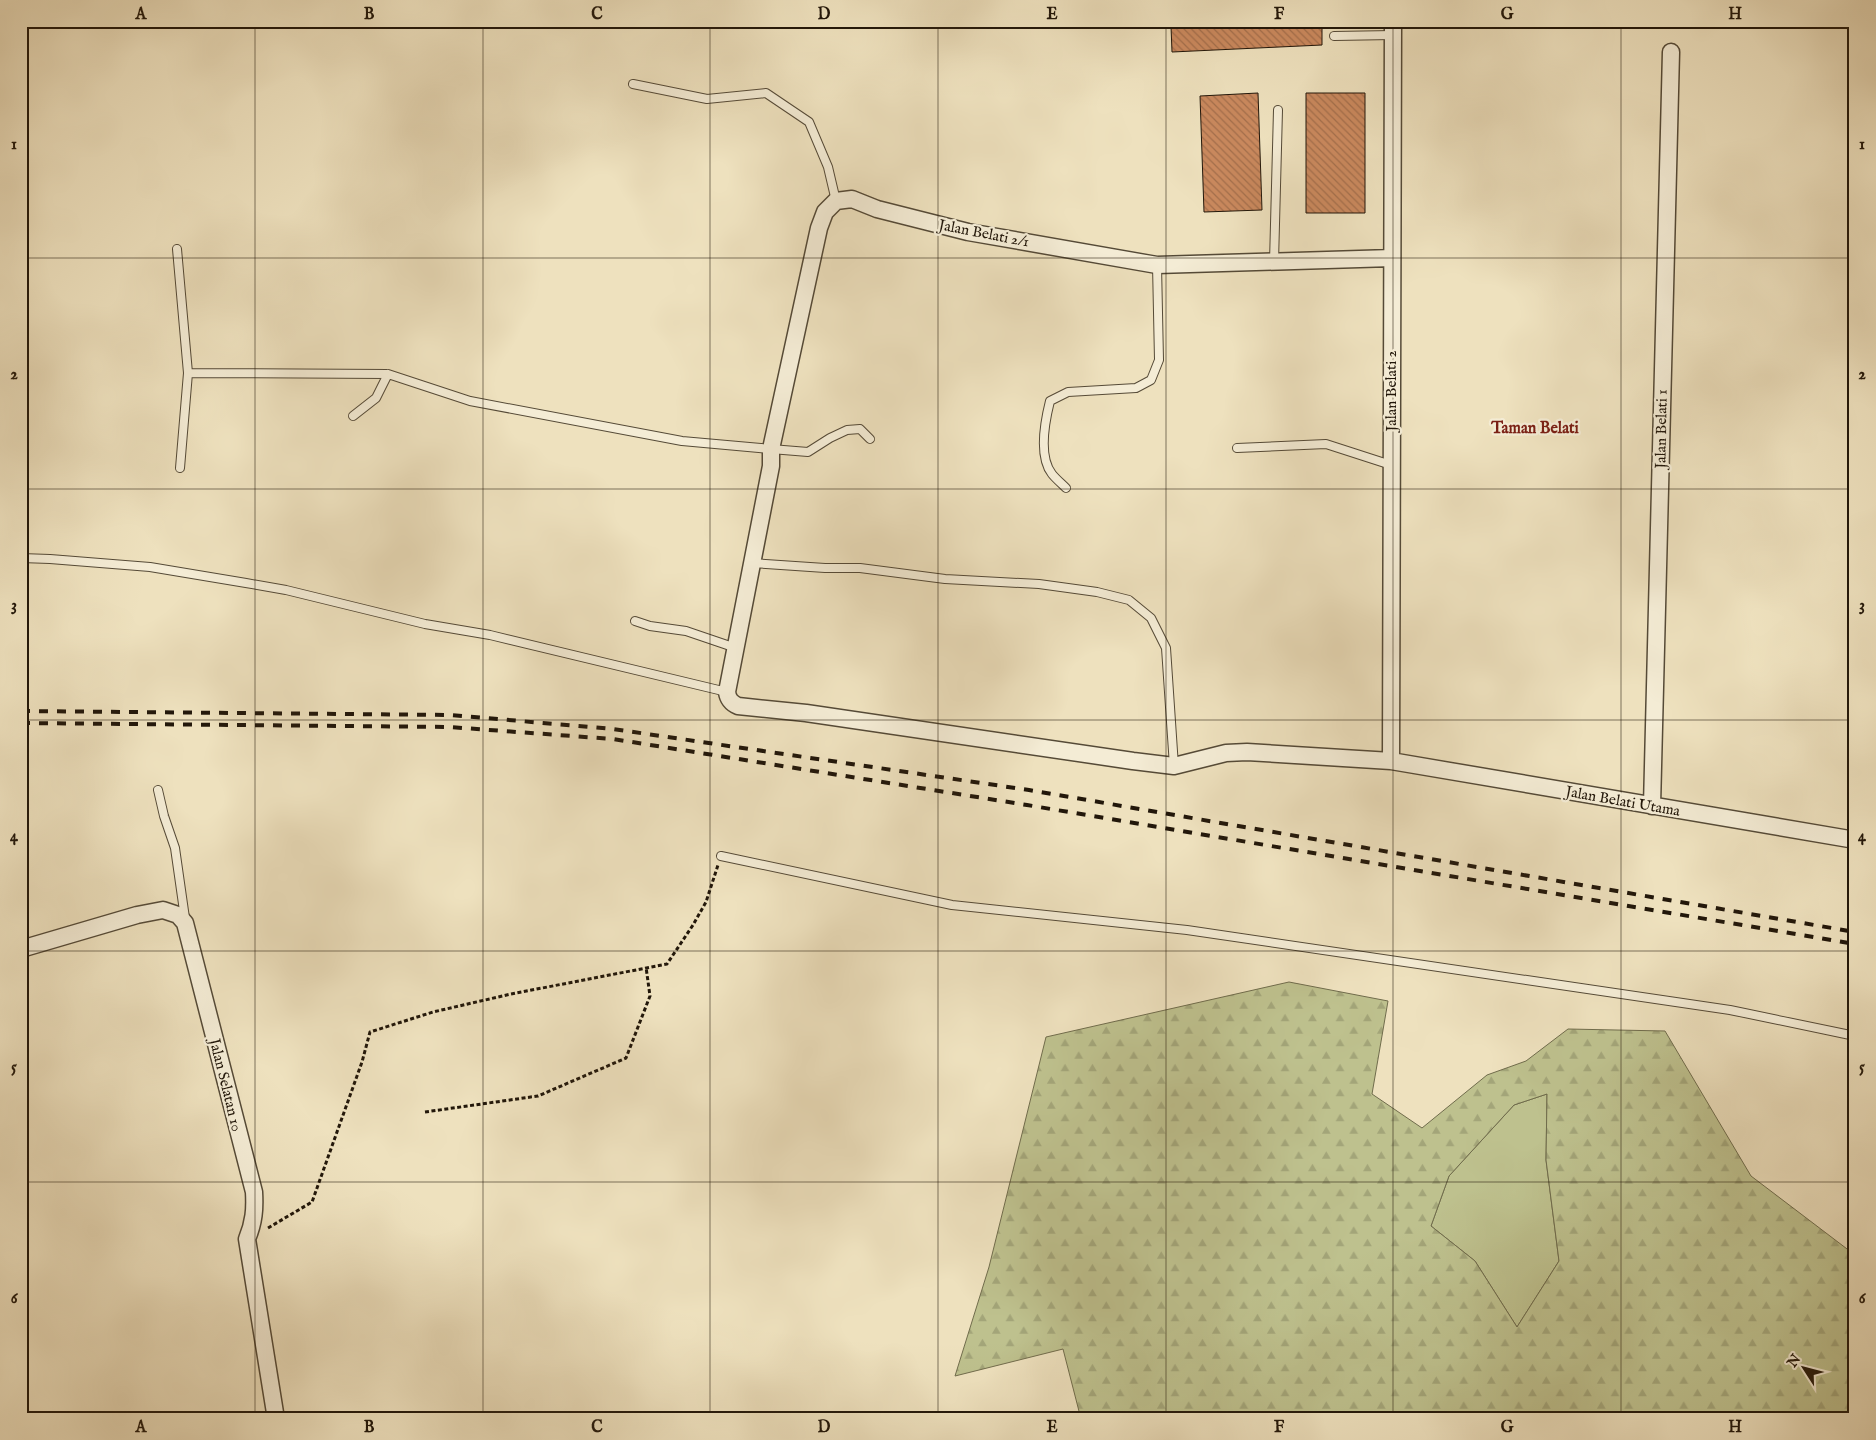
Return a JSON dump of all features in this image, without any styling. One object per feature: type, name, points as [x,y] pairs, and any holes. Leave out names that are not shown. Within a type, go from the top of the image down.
[{"type":"street","name":"Jalan Belati 2","points":[[1391,761],[1393,28]]},
{"type":"street","name":"Jalan Belati 1","points":[[1652,806],[1671,52]]},
{"type":"street","name":"Jalan Belati 2/1","points":[[836,201],[852,199],[878,210],[968,232],[1157,265],[1392,258]]},
{"type":"street","points":[[836,201],[825,212],[819,228],[771,449],[771,466],[727,692],[732,704],[1174,766]]},
{"type":"street","name":"Jalan Belati Utama","points":[[1174,766],[1226,753],[1247,752],[1391,761],[1855,840]]},
{"type":"street","points":[[21,949],[151,912],[164,910],[172,912],[185,923]]},
{"type":"street","name":"Jalan Selatan 10","points":[[185,923],[254,1192],[255,1211],[247,1239],[276,1419]]},
{"type":"lane","points":[[1334,36],[1393,28]]},
{"type":"lane","points":[[633,84],[707,99],[766,93],[809,122],[828,167],[836,201]]},
{"type":"lane","points":[[1274,262],[1278,110]]},
{"type":"lane","points":[[177,249],[188,373],[180,468]]},
{"type":"lane","points":[[1066,488],[1051,473],[1045,453],[1045,422],[1050,401],[1068,392],[1136,388],[1151,380],[1158,360],[1157,265]]},
{"type":"lane","points":[[188,373],[388,374],[470,402],[682,440],[771,449],[808,452],[847,430],[860,429],[870,439]]},
{"type":"lane","points":[[353,416],[376,398],[388,374]]},
{"type":"lane","points":[[1237,448],[1326,444],[1391,465]]},
{"type":"lane","points":[[21,558],[50,558],[150,567],[262,586],[425,624],[490,635],[727,692]]},
{"type":"lane","points":[[752,563],[825,568],[860,568],[945,579],[1039,584],[1097,592],[1129,600],[1151,618],[1166,648],[1174,766]]},
{"type":"lane","points":[[635,621],[650,626],[686,631],[736,648]]},
{"type":"lane","points":[[158,790],[164,816],[176,848],[185,923]]},
{"type":"lane","points":[[721,856],[952,905],[1187,930],[1730,1010],[1855,1036]]},
{"type":"path","points":[[247,1239],[312,1202],[362,1062],[370,1032],[433,1012],[511,994],[668,964],[693,926],[711,889],[721,856]]},
{"type":"path","points":[[425,1112],[538,1096],[626,1058],[650,996],[646,967]]},
{"type":"green space","points":[[1289,982],[1388,1001],[1372,1094],[1422,1128],[1487,1075],[1526,1061],[1568,1029],[1665,1031],[1751,1176],[1855,1255],[1855,1419],[1081,1419],[1063,1349],[955,1376],[989,1267],[1046,1037]],"holes":[[[1547,1094],[1546,1160],[1559,1261],[1517,1327],[1475,1261],[1431,1226],[1449,1176],[1514,1105]]]},
{"type":"green space","points":[[1547,1094],[1546,1160],[1559,1261],[1517,1327],[1475,1261],[1431,1226],[1449,1176],[1514,1105]]},
{"type":"building","points":[[1159,21],[1289,21],[1159,26]]},
{"type":"building","points":[[1322,21],[1322,45],[1172,52],[1171,26]]},
{"type":"building","points":[[1258,93],[1262,210],[1204,212],[1200,96]]},
{"type":"building","points":[[1306,93],[1365,93],[1365,213],[1306,213]]},
{"type":"railway","points":[[21,711],[451,715],[613,729],[1029,790],[1855,932]]},
{"type":"railway","points":[[21,723],[449,727],[613,739],[1027,805],[1855,944]]},
{"type":"district","name":"Taman Belati","points":[[1535,427]]}]
